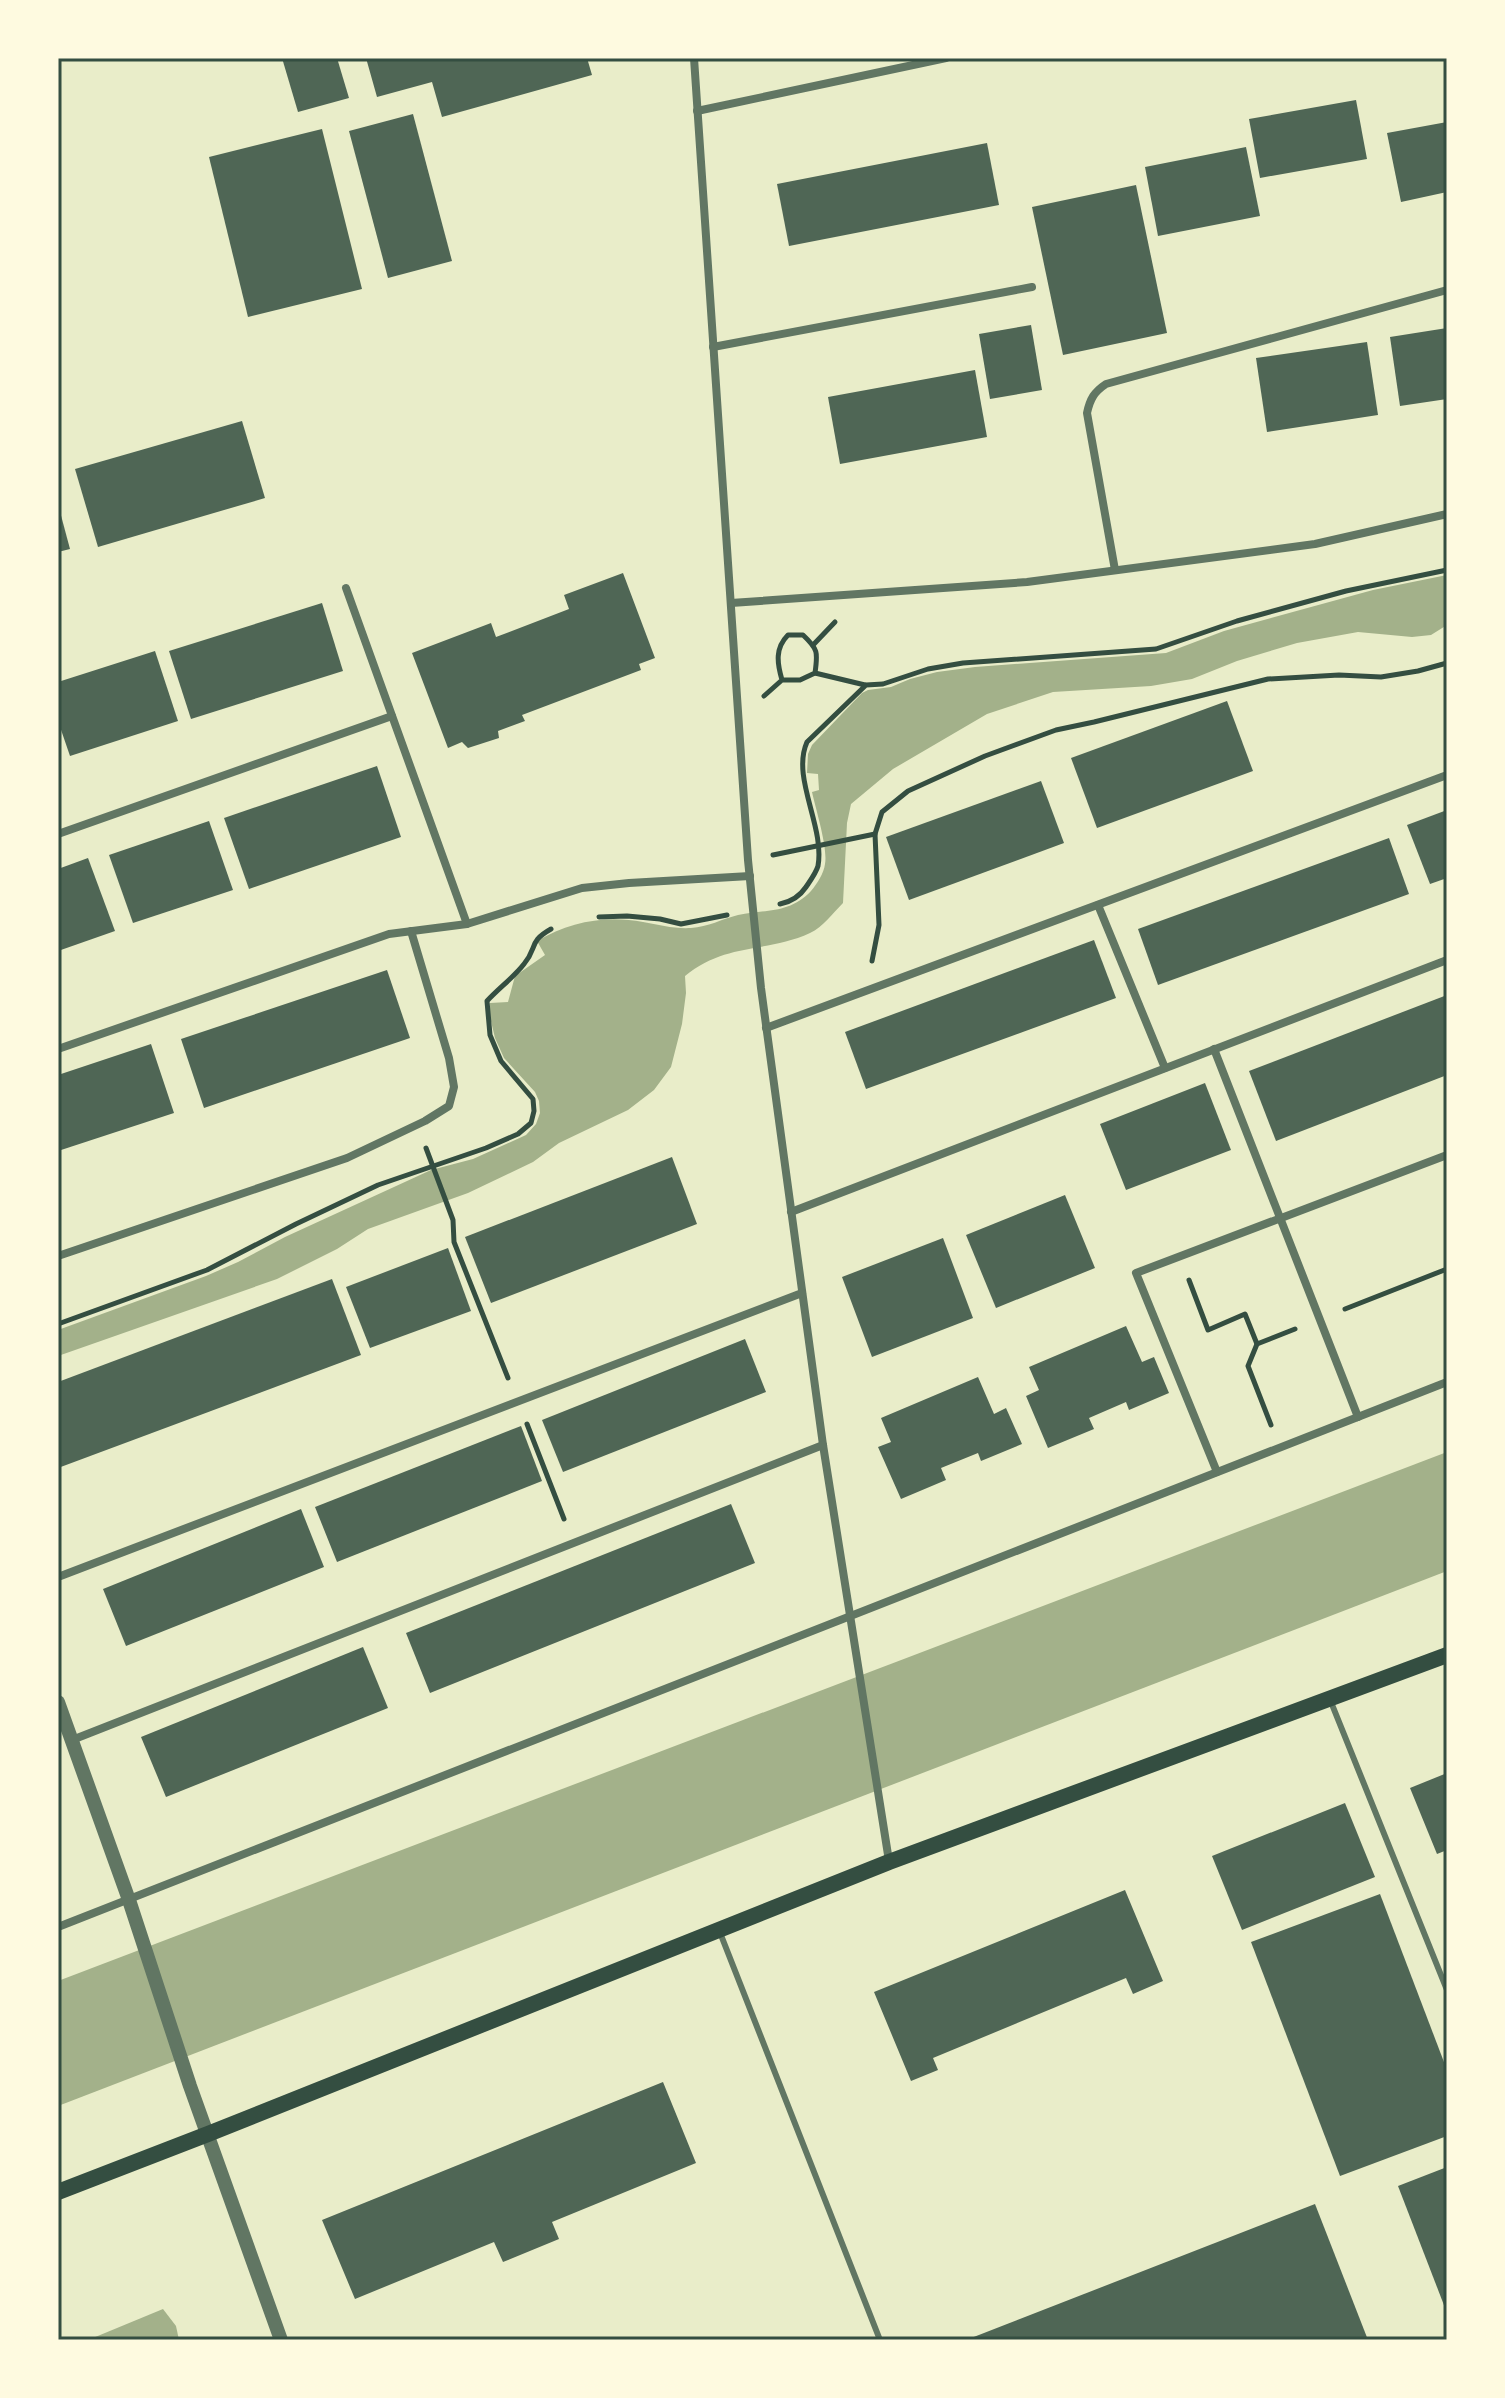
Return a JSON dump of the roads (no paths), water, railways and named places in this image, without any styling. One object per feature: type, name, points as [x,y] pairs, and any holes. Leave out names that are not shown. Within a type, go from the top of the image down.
[{"type":"main road","points":[[58,2192],[889,1862],[1447,1655]]},
{"type":"street","points":[[694,58],[748,860],[766,1028],[823,1445],[889,1862]]},
{"type":"street","points":[[697,111],[946,58]]},
{"type":"street","points":[[713,347],[1032,287]]},
{"type":"street","points":[[1115,570],[1087,413],[1096,390],[1106,384],[1447,290]]},
{"type":"street","points":[[731,603],[1027,582],[1315,544],[1447,514]]},
{"type":"street","points":[[346,588],[467,924]]},
{"type":"street","points":[[58,834],[392,716]]},
{"type":"street","points":[[766,1028],[1447,775]]},
{"type":"street","points":[[58,1049],[389,934],[467,924],[582,888],[750,876]]},
{"type":"street","points":[[1098,905],[1165,1068]]},
{"type":"street","points":[[58,1256],[347,1158],[449,1106],[454,1087],[449,1058],[411,931]]},
{"type":"street","points":[[791,1212],[1447,960]]},
{"type":"street","points":[[1214,1049],[1358,1417]]},
{"type":"street","points":[[1217,1472],[1136,1273],[1447,1155]]},
{"type":"street","points":[[58,1577],[802,1293]]},
{"type":"street","points":[[58,1927],[1447,1382]]},
{"type":"street","points":[[72,1740],[823,1445]]},
{"type":"street","points":[[58,1702],[281,2340]]},
{"type":"lane","points":[[1329,1699],[1447,1990]]},
{"type":"lane","points":[[719,1930],[880,2340]]}]
